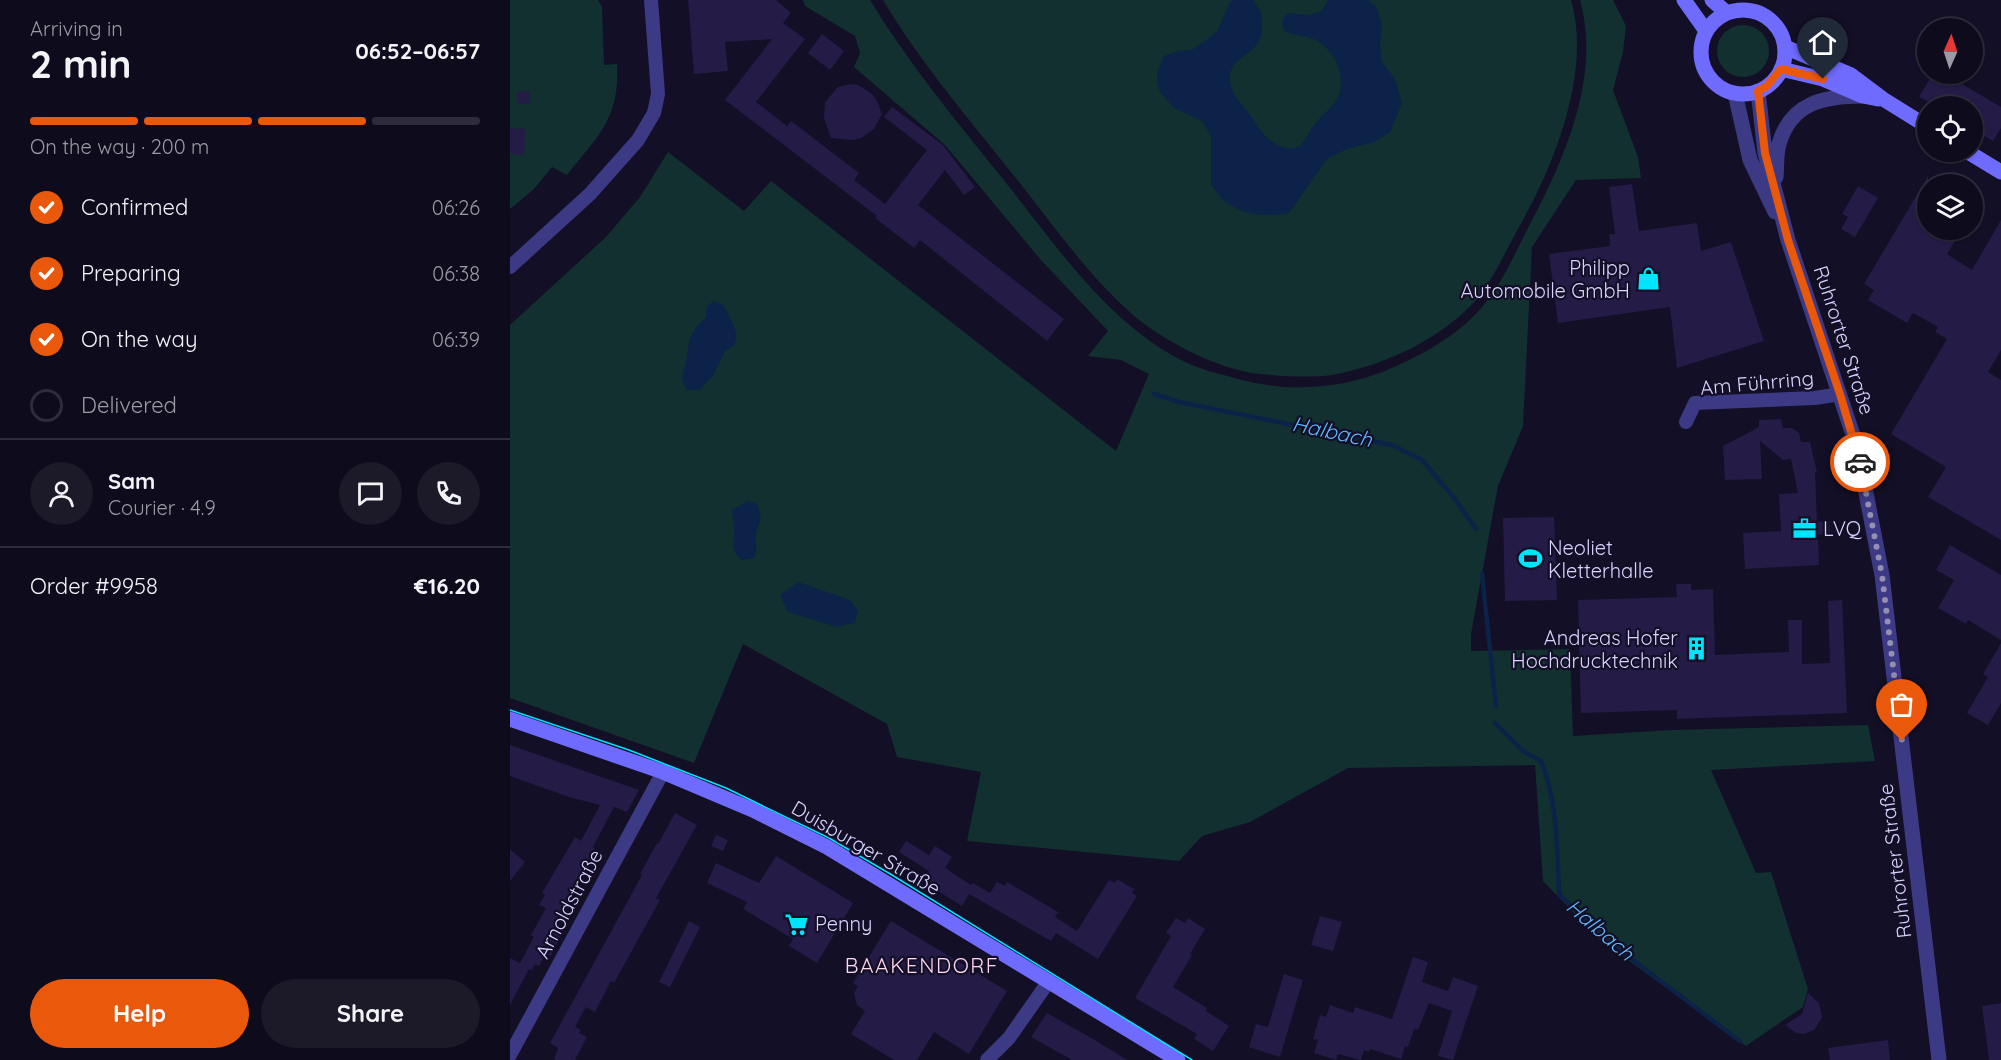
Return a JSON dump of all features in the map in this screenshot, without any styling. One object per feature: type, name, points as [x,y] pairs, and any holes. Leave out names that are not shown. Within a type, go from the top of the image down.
[{"type":"main road","points":[[1684,0],[1706,31]]},
{"type":"main road","points":[[1712,0],[1726,13]]},
{"type":"main road","points":[[1749,10],[1760,13],[1777,27],[1785,47],[1781,69],[1767,86],[1758,91],[1747,94],[1723,89],[1712,81],[1705,70],[1701,50],[1706,31],[1715,20],[1726,13],[1749,10]]},
{"type":"main road","points":[[1785,47],[1851,75],[1917,120]]},
{"type":"main road","points":[[1781,69],[1823,79],[1863,96],[1883,99]]},
{"type":"main road","points":[[1983,161],[2001,172]]},
{"type":"main road","name":"Duisburger Straße","points":[[510,719],[663,772],[753,810],[827,847],[1178,1060]]},
{"type":"street","points":[[510,267],[590,194],[638,140],[654,113],[657,94],[651,0]]},
{"type":"street","name":"Ruhrorter Straße","points":[[1758,91],[1765,153],[1788,240],[1857,447],[1880,564],[1939,1060]]},
{"type":"street","name":"Ruhrorter Straße","points":[[1736,93],[1750,160],[1788,240]]},
{"type":"street","name":"Ruhrorter Straße","points":[[1775,186],[1779,144],[1797,113],[1822,99],[1863,96]]},
{"type":"street","name":"Am Führring","points":[[1686,422],[1695,403],[1815,398],[1840,394]]},
{"type":"street","name":"Arnoldstraße","points":[[510,1055],[663,772]]},
{"type":"street","points":[[987,1060],[1009,1038],[1049,981]]},
{"type":"green space","points":[[510,0],[598,0],[602,7],[604,65],[617,64],[617,83],[611,112],[605,125],[567,175],[552,167],[534,189],[510,209]]},
{"type":"green space","points":[[803,0],[870,0],[934,92],[1061,253],[1103,300],[1150,341],[1177,358],[1209,371],[1259,384],[1313,387],[1365,378],[1395,366],[1449,337],[1482,307],[1506,272],[1539,207],[1575,121],[1586,60],[1585,30],[1580,0],[1613,0],[1626,26],[1623,52],[1613,90],[1638,157],[1641,178],[1576,180],[1532,247],[1523,426],[1498,486],[1471,634],[1471,651],[1570,649],[1573,736],[1672,730],[1868,725],[1875,761],[1711,770],[1756,873],[1771,872],[1808,989],[1803,1007],[1746,1046],[1599,939],[1543,881],[1535,765],[1348,768],[1250,822],[1202,836],[1179,861],[967,841],[981,772],[897,757],[887,724],[743,644],[694,763],[510,698],[510,325],[606,237],[640,197],[668,152],[744,211],[771,181],[1116,451],[1149,374],[1121,360],[1088,356],[1108,331],[1040,259],[945,145],[854,67],[860,53],[855,36],[805,6]]},
{"type":"green space","points":[[883,0],[1571,0],[1576,28],[1577,57],[1566,117],[1545,176],[1488,284],[1477,299],[1446,327],[1429,338],[1410,349],[1372,365],[1324,376],[1268,375],[1229,367],[1180,347],[1151,329],[1122,305],[1076,254],[948,93],[914,48]]},
{"type":"green space","points":[[1738,25],[1748,25],[1762,32],[1769,51],[1762,70],[1748,77],[1738,77],[1728,73],[1721,66],[1717,56],[1717,46],[1721,36],[1728,29]]},
{"type":"water","points":[[1253,0],[1262,14],[1262,28],[1255,46],[1236,63],[1230,73],[1232,90],[1262,132],[1272,142],[1292,148],[1300,145],[1337,99],[1340,91],[1340,74],[1329,51],[1314,39],[1285,32],[1282,24],[1284,17],[1289,13],[1308,15],[1322,11],[1328,0],[1368,0],[1377,8],[1382,25],[1380,47],[1382,62],[1395,79],[1402,103],[1390,132],[1375,142],[1347,149],[1327,159],[1289,213],[1265,215],[1249,213],[1227,203],[1211,185],[1211,136],[1202,121],[1174,108],[1160,92],[1157,83],[1157,71],[1164,56],[1178,51],[1192,50],[1217,32],[1230,2]]},
{"type":"water","points":[[713,301],[722,304],[728,313],[736,332],[736,340],[734,346],[725,351],[713,376],[699,390],[687,390],[682,379],[690,339],[706,318],[706,308]]},
{"type":"water","points":[[747,501],[757,504],[761,517],[756,534],[757,549],[754,558],[742,560],[735,553],[733,544],[732,510]]},
{"type":"water","points":[[798,582],[850,600],[858,611],[855,623],[837,627],[788,612],[780,595]]},
{"type":"building","points":[[688,0],[776,0],[791,13],[783,23],[805,39],[756,102],[787,126],[791,121],[859,173],[854,180],[885,204],[927,150],[884,117],[892,107],[943,145],[975,187],[964,195],[945,170],[918,205],[1064,319],[1047,341],[920,240],[914,248],[875,218],[877,216],[725,100],[772,39],[725,42],[728,71],[694,74]]},
{"type":"building","points":[[822,34],[844,51],[830,70],[808,53]]},
{"type":"building","points":[[1927,84],[1962,84],[1982,96],[1920,96]]},
{"type":"building","points":[[858,85],[871,93],[882,114],[874,129],[861,138],[853,140],[831,138],[824,118],[825,102],[838,87]]},
{"type":"building","points":[[529,91],[530,103],[518,104],[517,92]]},
{"type":"building","points":[[1983,96],[2001,107],[2001,128],[1993,141],[1983,135]]},
{"type":"building","points":[[510,128],[526,129],[524,156],[510,153]]},
{"type":"building","name":"Philipp Automobile GmbH","points":[[1632,184],[1639,231],[1697,223],[1701,251],[1731,242],[1764,341],[1677,368],[1670,307],[1558,323],[1549,254],[1610,246],[1609,234],[1615,234],[1609,187]]},
{"type":"building","points":[[1858,186],[1878,198],[1855,237],[1841,229],[1848,217],[1842,214]]},
{"type":"building","points":[[1917,195],[1917,240],[1956,240],[1947,254],[1972,270],[2001,220],[2001,350],[1988,372],[2001,380],[2001,540],[1928,497],[1946,467],[1891,434],[1947,339],[1935,332],[1938,327],[1913,313],[1907,323],[1868,300],[1874,290],[1864,284]]},
{"type":"building","points":[[1781,419],[1783,428],[1792,428],[1799,433],[1801,442],[1810,442],[1817,472],[1815,472],[1817,522],[1829,521],[1830,534],[1818,535],[1819,565],[1745,569],[1743,533],[1781,531],[1779,494],[1798,493],[1791,459],[1783,460],[1760,441],[1762,479],[1725,480],[1723,446],[1759,427],[1759,420]]},
{"type":"building","name":"Neoliet Kletterhalle","points":[[1554,517],[1557,600],[1505,601],[1503,518]]},
{"type":"building","points":[[1950,545],[2001,575],[2001,640],[1968,620],[1966,624],[1938,608],[1954,580],[1936,570]]},
{"type":"building","points":[[1676,584],[1691,584],[1691,590],[1713,589],[1715,655],[1789,652],[1788,620],[1802,620],[1802,664],[1830,663],[1828,601],[1842,600],[1847,713],[1677,719],[1677,710],[1581,713],[1578,600],[1677,597]]},
{"type":"building","points":[[2001,643],[2001,703],[1988,725],[1967,713],[1988,677],[1983,674]]},
{"type":"building","points":[[510,745],[639,790],[627,812],[614,807],[568,900],[571,901],[555,929],[562,933],[551,956],[546,953],[539,966],[535,964],[532,970],[529,969],[510,1005],[510,958],[520,963],[534,937],[531,935],[546,908],[539,905],[545,895],[542,893],[575,837],[581,841],[600,805],[569,797],[510,776]]},
{"type":"building","points":[[675,813],[697,825],[656,898],[660,900],[614,983],[611,981],[595,1012],[586,1007],[575,1027],[581,1030],[579,1033],[587,1037],[575,1060],[554,1060],[558,1048],[550,1043]]},
{"type":"building","points":[[716,835],[728,840],[723,851],[711,846]]},
{"type":"building","points":[[906,841],[929,855],[935,846],[952,857],[945,868],[971,885],[973,883],[990,893],[997,882],[1005,886],[1007,882],[1058,912],[1055,917],[1077,931],[1109,880],[1115,883],[1117,879],[1134,889],[1132,893],[1137,896],[1098,959],[1056,933],[1051,941],[969,894],[962,906],[922,881],[929,871],[899,852]]},
{"type":"building","points":[[510,849],[525,862],[510,881]]},
{"type":"building","points":[[776,856],[853,903],[817,963],[789,946],[793,939],[743,909],[747,902],[707,883],[716,863],[759,883]]},
{"type":"building","points":[[1320,916],[1342,922],[1333,951],[1311,945]]},
{"type":"building","points":[[1176,918],[1185,923],[1188,918],[1205,929],[1173,987],[1207,1008],[1206,1011],[1229,1026],[1213,1051],[1194,1039],[1197,1034],[1135,998],[1171,936],[1166,933]]},
{"type":"building","points":[[689,921],[700,927],[670,987],[659,982]]},
{"type":"building","points":[[891,921],[1007,991],[969,1054],[934,1032],[917,1060],[894,1060],[851,1034],[865,1011],[857,1005],[854,993],[858,986],[853,983]]},
{"type":"building","points":[[1413,957],[1428,962],[1422,982],[1448,991],[1453,977],[1478,986],[1453,1060],[1438,1056],[1452,1011],[1429,1003],[1418,1030],[1414,1029],[1408,1047],[1405,1046],[1401,1059],[1370,1049],[1369,1052],[1364,1050],[1361,1060],[1338,1054],[1336,1060],[1314,1053],[1318,1040],[1313,1039],[1320,1015],[1326,1017],[1330,1005],[1353,1013],[1355,1007],[1392,1019]]},
{"type":"building","points":[[1284,974],[1303,980],[1280,1057],[1249,1047],[1256,1024],[1268,1027]]},
{"type":"building","points":[[1808,993],[1819,1003],[1822,1018],[1814,1030],[1804,1034],[1796,1033],[1785,1025],[1802,1014]]},
{"type":"building","points":[[2001,1003],[2001,1060],[1989,1060],[1982,1006]]},
{"type":"building","points":[[1047,1013],[1127,1060],[1072,1060],[1031,1037]]},
{"type":"building","points":[[1888,1040],[1890,1060],[1830,1060],[1828,1048]]},
{"type":"waterway","name":"Halbach","points":[[1154,394],[1179,402],[1392,445],[1422,460],[1455,499],[1476,529]]},
{"type":"waterway","name":"Halbach","points":[[1482,574],[1496,707]]},
{"type":"waterway","name":"Halbach","points":[[1495,723],[1524,752],[1541,761],[1547,777],[1554,809],[1559,894],[1605,939],[1740,1041]]},
{"type":"tram line","points":[[510,710],[629,750],[726,788],[829,838],[1192,1060]]},
{"type":"way so far","points":[[1860,462],[1882,575],[1902,741]]},
{"type":"place","name":"Philipp Automobile GmbH","points":[[1648,279]]},
{"type":"place","name":"LVQ","points":[[1805,529]]},
{"type":"place","name":"Neoliet Kletterhalle","points":[[1530,559]]},
{"type":"place","name":"Andreas Hofer Hochdrucktechnik","points":[[1696,649]]},
{"type":"place","name":"Penny","points":[[797,924]]},
{"type":"district","name":"BAAKENDORF","points":[[922,966]]},
{"type":"route","points":[[1823,79],[1781,69],[1767,86],[1758,91],[1765,153],[1788,240],[1840,394],[1860,462]]}]
